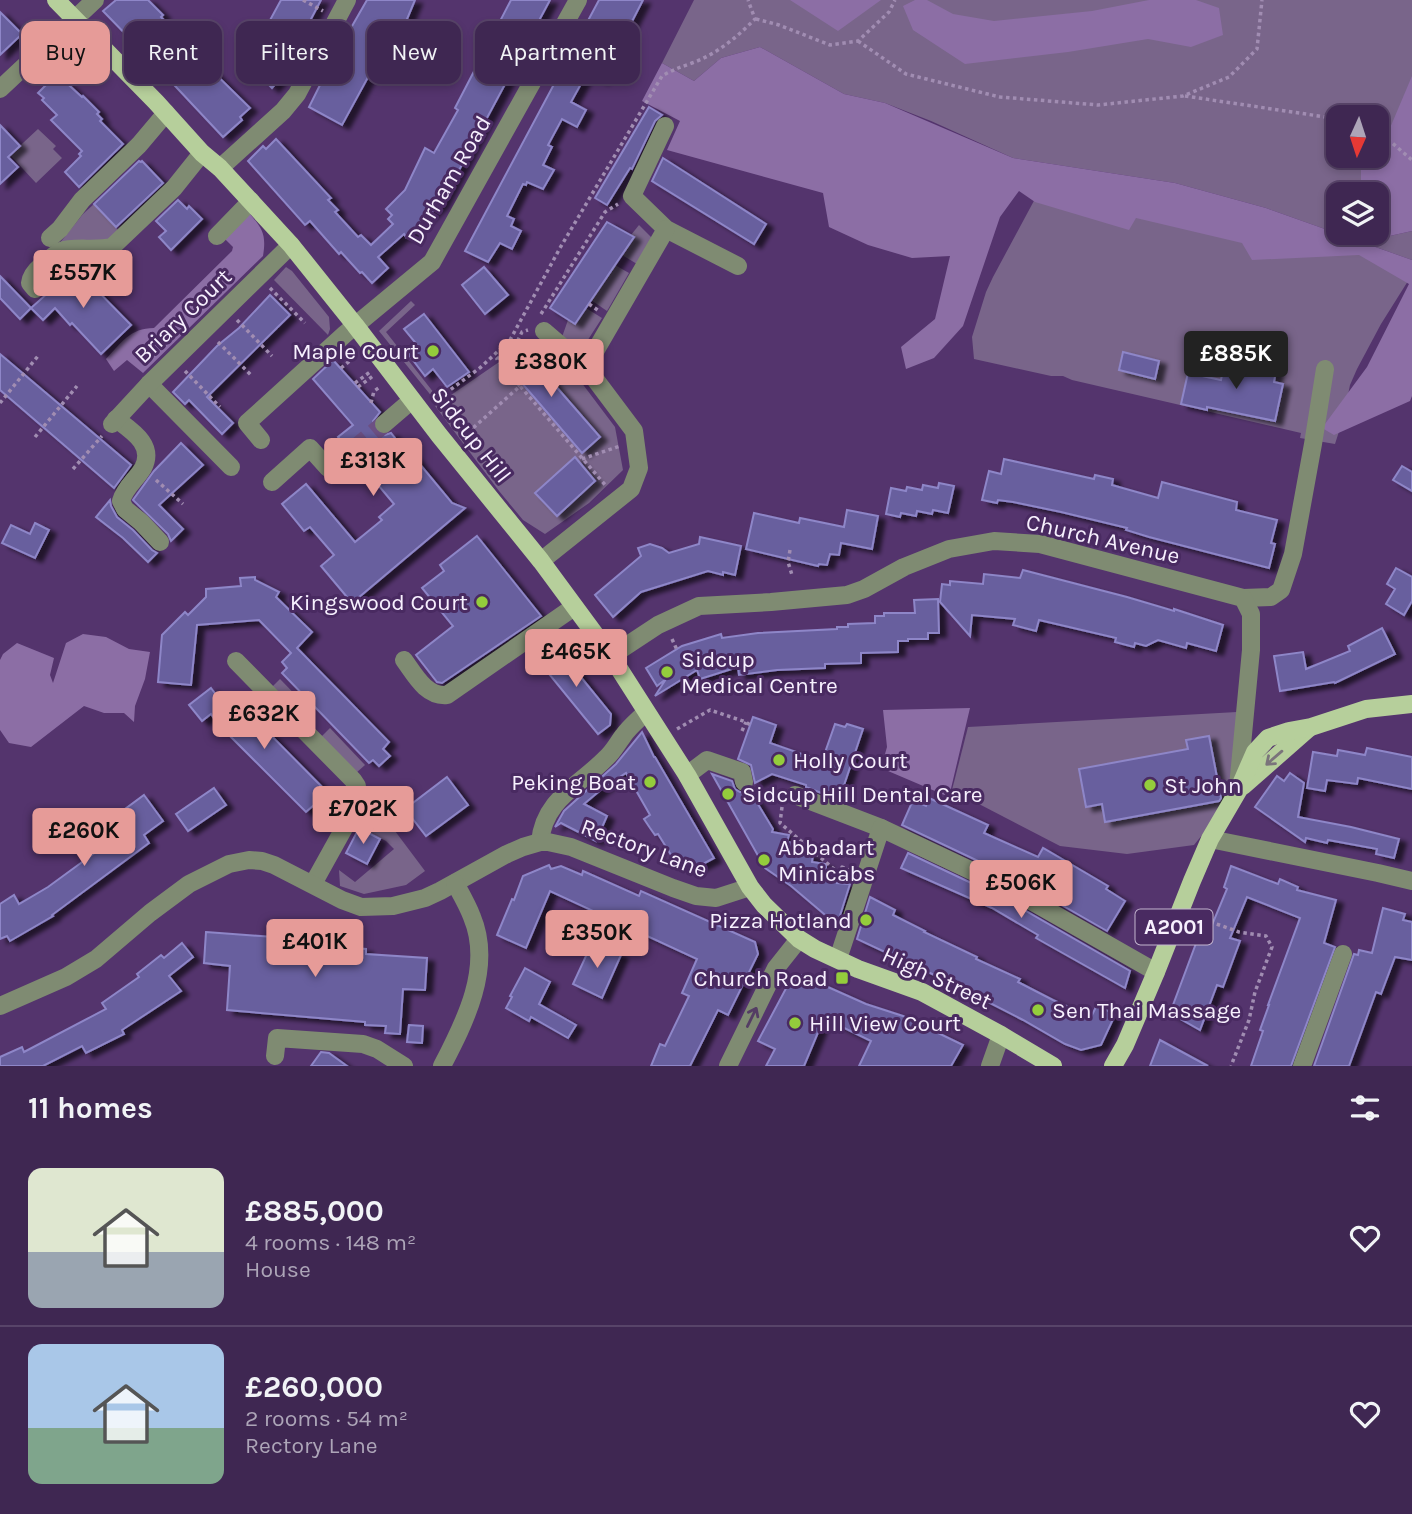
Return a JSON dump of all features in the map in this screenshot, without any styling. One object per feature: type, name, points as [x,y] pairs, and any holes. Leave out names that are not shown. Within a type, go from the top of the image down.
[{"type":"main road","name":"Sidcup Hill","points":[[56,0],[251,201],[291,245],[355,325],[541,561],[611,656],[687,775],[750,887],[764,905],[799,939]]},
{"type":"main road","name":"A2001","points":[[1113,1066],[1125,1045],[1210,839],[1238,791],[1311,727],[1366,709],[1412,704]]},
{"type":"main road","name":"High Street","points":[[799,939],[838,960],[922,992],[1053,1066]]},
{"type":"street","points":[[0,89],[95,0]]},
{"type":"street","points":[[336,21],[347,0]]},
{"type":"street","name":"Durham Road","points":[[261,440],[247,423],[355,325],[432,262],[578,0]]},
{"type":"street","points":[[219,168],[283,111],[303,84]]},
{"type":"street","points":[[50,238],[82,200],[139,145],[166,113]]},
{"type":"street","points":[[665,126],[632,196],[666,229],[738,266]]},
{"type":"street","points":[[35,289],[30,283],[31,276],[60,251],[112,247],[174,188],[202,153]]},
{"type":"street","points":[[217,236],[251,201]]},
{"type":"street","points":[[586,367],[666,229]]},
{"type":"street","name":"Briary Court","points":[[114,421],[173,359],[291,245]]},
{"type":"street","points":[[538,326],[586,367],[634,431],[639,468],[631,489],[541,561]]},
{"type":"street","points":[[1238,791],[1251,650],[1251,614],[1243,598],[1271,597],[1281,590],[1293,554],[1325,369]]},
{"type":"street","points":[[149,384],[231,467]]},
{"type":"street","points":[[384,424],[412,400]]},
{"type":"street","points":[[114,421],[137,434],[144,444],[146,457],[143,468],[124,492],[121,501],[125,509],[160,542]]},
{"type":"street","points":[[272,482],[310,448],[328,468],[353,450]]},
{"type":"street","name":"Church Avenue","points":[[611,656],[658,625],[699,606],[847,595],[864,589],[904,567],[949,550],[993,541],[1040,544],[1243,598]]},
{"type":"street","points":[[404,660],[428,691],[437,696],[447,695],[574,607]]},
{"type":"street","points":[[236,661],[356,786],[357,801],[313,884]]},
{"type":"street","points":[[0,1006],[66,977],[96,959],[189,884],[229,864],[249,860],[262,861],[361,907],[408,903],[425,898],[507,854],[540,842],[541,829],[552,807],[603,762],[624,734],[646,712]]},
{"type":"street","points":[[687,775],[707,760],[741,772],[744,782]]},
{"type":"street","points":[[795,795],[881,828],[1010,890],[1156,972]]},
{"type":"street","points":[[838,960],[881,828]]},
{"type":"street","points":[[1210,839],[1412,881]]},
{"type":"street","name":"Rectory Lane","points":[[540,842],[571,847],[696,895],[716,898],[750,887]]},
{"type":"street","points":[[442,1066],[461,1030],[474,995],[480,950],[473,919],[455,883]]},
{"type":"street","points":[[728,1066],[776,968],[799,939]]},
{"type":"street","points":[[1302,1066],[1343,954]]},
{"type":"street","points":[[990,1066],[1001,1035]]},
{"type":"street","points":[[275,1056],[277,1038],[363,1044],[377,1049],[404,1066]]},
{"type":"path","points":[[748,0],[755,19]]},
{"type":"path","points":[[755,19],[830,44],[858,41],[889,12],[895,0]]},
{"type":"path","points":[[1183,96],[1229,77],[1257,49],[1262,0]]},
{"type":"path","points":[[432,404],[481,367],[510,340],[560,248],[662,76],[714,52],[738,37],[755,19]]},
{"type":"path","points":[[858,41],[906,74],[1000,97],[1098,105],[1183,96],[1326,116]]},
{"type":"path","points":[[288,84],[299,92]]},
{"type":"path","points":[[1390,141],[1412,160]]},
{"type":"path","points":[[618,499],[497,359],[517,341],[522,332],[538,326],[586,240],[605,212],[632,196]]},
{"type":"path","points":[[586,240],[592,244]]},
{"type":"path","points":[[258,277],[305,323]]},
{"type":"path","points":[[226,309],[272,356]]},
{"type":"path","points":[[205,329],[251,375]]},
{"type":"path","points":[[341,368],[361,352]]},
{"type":"path","points":[[0,403],[38,356]]},
{"type":"path","points":[[173,359],[220,407]]},
{"type":"path","points":[[356,385],[377,370]]},
{"type":"path","points":[[371,403],[374,391],[386,383]]},
{"type":"path","points":[[35,437],[77,386]]},
{"type":"path","points":[[450,448],[520,386]]},
{"type":"path","points":[[73,469],[114,421]]},
{"type":"path","points":[[582,459],[635,440]]},
{"type":"path","points":[[143,468],[183,503]]},
{"type":"path","points":[[790,550],[789,570],[792,575]]},
{"type":"path","points":[[662,738],[710,710],[750,725]]},
{"type":"path","points":[[742,731],[746,722]]},
{"type":"path","points":[[780,817],[780,823],[841,874],[842,867]]},
{"type":"path","points":[[1189,914],[1239,932],[1266,936],[1272,947],[1231,1066]]},
{"type":"shaded area","points":[[694,0],[1412,0],[1412,186],[1390,167],[1390,105],[1326,105],[1326,168],[1361,168],[1361,182],[1326,182],[1326,229],[1266,208],[1175,183],[1013,158],[885,103],[844,94],[760,47],[721,58],[694,81],[662,63]]},
{"type":"shaded area","points":[[790,0],[881,0],[838,31]]},
{"type":"shaded area","points":[[915,0],[927,0],[953,14],[994,21],[1092,11],[1149,0],[1196,0],[1219,8],[1223,35],[1191,47],[1148,39],[965,64],[913,30],[903,6]]},
{"type":"shaded area","points":[[760,47],[844,94],[885,103],[1013,158],[1175,183],[1266,208],[1326,229],[1326,245],[1370,245],[1412,260],[1410,401],[1334,435],[1322,428],[1367,367],[1409,284],[1359,255],[1252,260],[1242,243],[1136,218],[1129,230],[1035,202],[1019,191],[1000,217],[963,326],[934,358],[906,369],[901,347],[935,319],[950,256],[912,258],[868,245],[829,227],[823,193],[667,150],[680,121],[642,101],[662,63],[694,81],[721,58]]},
{"type":"shaded area","points":[[1412,76],[1412,231],[1389,236],[1389,182],[1361,182],[1361,168],[1390,168],[1390,128]]},
{"type":"shaded area","points":[[38,129],[56,146],[53,149],[62,158],[36,183],[10,155]]},
{"type":"shaded area","points":[[1036,197],[1359,253],[1408,281],[1357,369],[1350,385],[1335,444],[1300,438],[1301,433],[1063,376],[1051,376],[974,359],[972,337],[986,292]]},
{"type":"shaded area","points":[[94,204],[120,232],[107,244],[59,244],[83,214]]},
{"type":"shaded area","points":[[247,210],[262,231],[263,256],[143,373],[127,360],[114,371],[106,359],[121,342],[138,331],[154,328],[232,251],[233,247],[221,235]]},
{"type":"shaded area","points":[[639,225],[652,238],[637,264],[622,255]]},
{"type":"shaded area","points":[[1412,231],[1412,260],[1370,245],[1389,245],[1389,236]]},
{"type":"shaded area","points":[[69,254],[101,255],[78,279],[68,274],[55,260]]},
{"type":"shaded area","points":[[615,265],[629,273],[607,311],[591,300]]},
{"type":"shaded area","points":[[286,267],[329,317],[328,335],[274,280]]},
{"type":"shaded area","points":[[411,301],[415,305],[386,332],[434,393],[445,386],[447,389],[433,398],[379,331]]},
{"type":"shaded area","points":[[586,308],[602,318],[582,349],[575,349],[562,337],[568,320],[575,324]]},
{"type":"shaded area","points":[[531,341],[572,370],[615,427],[623,470],[589,503],[545,534],[523,520],[435,406],[502,360],[519,344]]},
{"type":"shaded area","points":[[83,634],[106,637],[129,649],[150,652],[145,679],[135,706],[134,722],[124,713],[104,713],[84,706],[31,747],[9,743],[0,730],[0,660],[3,654],[17,643],[54,658],[50,675],[53,683],[66,643]]},
{"type":"shaded area","points":[[280,679],[312,712],[303,720],[271,688]]},
{"type":"shaded area","points":[[970,708],[949,797],[881,768],[887,747],[883,710]]},
{"type":"shaded area","points":[[1237,712],[1232,792],[1220,813],[1194,845],[1127,854],[1060,846],[952,790],[968,727]]},
{"type":"shaded area","points":[[330,728],[365,765],[356,773],[321,737]]},
{"type":"shaded area","points":[[374,803],[425,871],[406,885],[364,894],[340,886],[339,870],[355,882],[394,849],[386,841],[353,824]]},
{"type":"building","points":[[116,0],[148,0],[163,15],[161,17],[165,21],[124,21],[124,33],[103,11]]},
{"type":"building","points":[[281,0],[321,0],[310,21],[270,21]]},
{"type":"building","points":[[367,0],[415,0],[406,21],[367,21],[367,79],[342,125],[309,107],[320,84],[353,84],[353,24]]},
{"type":"building","points":[[511,0],[550,0],[539,21],[500,21]]},
{"type":"building","points":[[599,0],[643,0],[632,21],[588,21]]},
{"type":"building","points":[[0,12],[21,35],[0,55]]},
{"type":"building","points":[[475,69],[475,84],[505,84],[441,204],[406,237],[404,234],[378,257],[388,268],[372,283],[341,252],[339,254],[310,221],[305,225],[248,161],[263,146],[266,149],[276,139],[331,198],[328,200],[338,210],[335,212],[358,237],[361,235],[371,245],[393,224],[388,219],[392,215],[386,209],[405,190],[425,148],[434,153],[458,110],[455,108]]},
{"type":"building","points":[[222,80],[250,108],[240,117],[242,120],[223,137],[173,84],[222,84]]},
{"type":"building","points":[[47,84],[68,84],[99,112],[97,114],[102,119],[100,121],[123,144],[79,187],[65,172],[81,156],[79,154],[82,151],[51,120],[57,115],[38,93]]},
{"type":"building","points":[[554,84],[581,84],[571,102],[586,110],[577,127],[562,119],[548,145],[552,147],[543,165],[554,170],[543,189],[527,182],[526,185],[523,184],[507,216],[514,219],[511,226],[521,231],[512,249],[500,243],[488,262],[465,251]]},
{"type":"building","points":[[649,107],[662,115],[655,121],[632,169],[630,168],[607,205],[595,198]]},
{"type":"building","points":[[0,125],[20,146],[8,157],[18,167],[0,184]]},
{"type":"building","points":[[663,158],[766,224],[754,244],[652,181]]},
{"type":"building","points":[[139,161],[163,183],[116,227],[94,204]]},
{"type":"building","points":[[178,200],[187,209],[189,206],[202,219],[171,250],[159,237],[166,231],[156,221]]},
{"type":"building","points":[[607,222],[634,237],[575,324],[550,308]]},
{"type":"building","points":[[60,265],[80,286],[87,280],[131,325],[101,354],[55,308],[43,320],[31,308],[58,284],[48,275]]},
{"type":"building","points":[[484,267],[508,295],[485,314],[462,285]]},
{"type":"building","points":[[0,276],[31,308],[20,319],[0,298]]},
{"type":"building","points":[[270,295],[290,315],[207,397],[233,423],[222,434],[189,400],[185,404],[173,392]]},
{"type":"building","name":"Maple Court","points":[[424,314],[469,372],[447,387],[433,369],[425,376],[409,355],[419,347],[404,329]]},
{"type":"building","points":[[519,344],[600,437],[582,453],[502,360]]},
{"type":"building","points":[[1123,352],[1159,361],[1155,379],[1119,370]]},
{"type":"building","points":[[0,354],[131,465],[114,488],[0,390]]},
{"type":"building","points":[[333,360],[380,412],[373,421],[376,432],[385,435],[391,433],[452,503],[465,508],[352,603],[321,566],[334,555],[310,527],[304,531],[282,504],[306,484],[355,542],[382,520],[379,517],[394,504],[368,473],[370,470],[361,458],[364,450],[362,443],[353,439],[343,443],[338,437],[353,425],[313,379]]},
{"type":"building","points":[[1225,361],[1276,371],[1274,382],[1283,384],[1275,421],[1181,404],[1188,373],[1221,380]]},
{"type":"building","points":[[181,443],[203,465],[159,505],[183,529],[171,541],[168,534],[133,500],[154,471]]},
{"type":"building","points":[[575,457],[595,481],[557,516],[535,493]]},
{"type":"building","points":[[1004,459],[1094,479],[1095,475],[1113,479],[1112,485],[1158,498],[1162,482],[1237,502],[1236,510],[1277,520],[1271,543],[1275,544],[1269,568],[1061,512],[1013,502],[982,500],[989,471],[1001,474]]},
{"type":"building","points":[[1402,466],[1412,472],[1412,491],[1393,480]]},
{"type":"building","points":[[939,483],[954,486],[948,513],[933,510],[932,514],[917,511],[916,516],[886,514],[891,488],[922,490],[923,485],[938,488]]},
{"type":"building","points":[[110,500],[117,517],[157,553],[148,562],[96,517]]},
{"type":"building","points":[[847,510],[878,516],[872,549],[841,543],[839,555],[830,554],[827,565],[818,566],[746,549],[754,513],[799,523],[800,518],[844,527]]},
{"type":"building","points":[[35,523],[49,530],[35,558],[2,543],[11,525],[30,534]]},
{"type":"building","name":"Kingswood Court","points":[[477,536],[541,616],[442,683],[437,682],[416,655],[453,626],[422,588],[444,571],[440,565]]},
{"type":"building","points":[[700,537],[741,546],[735,575],[708,571],[641,592],[613,617],[595,595],[641,556],[638,548],[650,544],[669,553],[699,544]]},
{"type":"building","points":[[1396,568],[1412,577],[1412,601],[1404,615],[1386,604],[1395,589],[1387,584]]},
{"type":"building","points":[[1023,570],[1174,609],[1223,625],[1216,651],[1187,643],[1186,648],[1158,640],[1146,646],[1135,643],[1134,647],[1115,642],[1116,638],[1039,620],[1036,631],[1013,625],[1015,619],[972,615],[970,636],[940,602],[942,584],[950,585],[950,581],[983,584],[984,574],[1020,578]]},
{"type":"building","points":[[255,577],[255,580],[279,592],[276,597],[312,632],[297,648],[389,742],[383,749],[390,756],[379,766],[373,760],[369,763],[282,673],[287,668],[282,662],[291,653],[259,620],[197,625],[191,685],[158,682],[162,635],[185,612],[188,615],[206,597],[206,589],[241,586],[240,578]]},
{"type":"building","points":[[938,599],[939,633],[928,633],[928,639],[898,641],[898,652],[861,653],[861,663],[825,664],[825,668],[739,675],[738,667],[700,679],[697,670],[655,696],[666,679],[657,686],[646,668],[682,646],[721,634],[722,638],[758,633],[837,629],[848,627],[848,624],[875,623],[875,616],[884,616],[884,613],[915,613],[914,600]]},
{"type":"building","points":[[1382,628],[1395,654],[1335,683],[1280,691],[1274,656],[1303,652],[1306,669],[1350,651],[1348,646]]},
{"type":"building","points":[[554,644],[611,714],[610,725],[598,734],[536,658]]},
{"type":"building","points":[[211,688],[229,712],[237,705],[244,713],[247,711],[333,798],[319,811],[314,805],[306,812],[211,714],[202,721],[189,705]]},
{"type":"building","name":"Holly Court","points":[[753,717],[776,725],[770,743],[822,761],[835,724],[845,727],[847,724],[863,729],[839,800],[772,774],[755,783],[751,765],[738,759]]},
{"type":"building","points":[[642,732],[714,858],[692,870],[685,858],[676,863],[658,834],[655,835],[650,828],[644,819],[650,815],[626,773],[584,804],[607,816],[596,841],[561,823],[555,827],[564,811],[616,764]]},
{"type":"building","name":"St John","points":[[1209,736],[1221,798],[1219,801],[1105,822],[1102,804],[1086,807],[1079,769],[1188,749],[1186,740]]},
{"type":"building","points":[[1367,748],[1412,757],[1412,789],[1358,778],[1357,784],[1327,780],[1325,791],[1307,788],[1313,752],[1337,756],[1338,750],[1365,755]]},
{"type":"building","points":[[1290,773],[1304,783],[1298,817],[1399,839],[1394,858],[1376,854],[1377,849],[1328,840],[1327,843],[1306,838],[1305,842],[1255,807],[1277,776],[1284,781]]},
{"type":"building","points":[[712,774],[732,781],[735,789],[740,792],[750,791],[773,829],[772,832],[789,835],[787,842],[804,844],[803,854],[813,855],[812,862],[826,864],[826,873],[838,874],[837,883],[850,884],[837,925],[765,868]]},
{"type":"building","points":[[447,777],[468,805],[426,836],[405,809]]},
{"type":"building","points":[[214,788],[226,805],[188,831],[176,814]]},
{"type":"building","points":[[144,795],[163,821],[144,835],[149,843],[53,916],[10,941],[7,936],[0,939],[0,904],[14,895],[19,904],[48,887],[104,846],[87,823],[103,811],[110,820]]},
{"type":"building","points":[[929,798],[988,825],[984,833],[1038,857],[1043,848],[1108,886],[1106,889],[1125,901],[1107,931],[1016,879],[902,825],[913,800],[926,806]]},
{"type":"building","points":[[359,828],[380,839],[367,864],[346,853]]},
{"type":"building","points":[[908,853],[1005,899],[1130,971],[1125,988],[1036,938],[1038,935],[992,908],[901,868]]},
{"type":"building","points":[[549,865],[551,869],[561,866],[582,875],[583,871],[639,896],[641,891],[755,942],[758,954],[728,1015],[718,1010],[690,1066],[651,1066],[660,1044],[665,1046],[689,996],[682,993],[697,959],[550,891],[526,948],[497,935],[523,876]]},
{"type":"building","points":[[1231,866],[1278,884],[1280,879],[1298,887],[1297,890],[1336,900],[1324,943],[1335,947],[1291,1066],[1251,1066],[1263,1031],[1260,1030],[1268,1005],[1300,918],[1247,897],[1230,938],[1240,941],[1223,987],[1217,985],[1200,1030],[1170,1013],[1204,922],[1212,925],[1227,889],[1224,887]]},
{"type":"building","points":[[870,897],[895,910],[893,915],[1020,979],[1018,982],[1053,1000],[1091,1017],[1097,1005],[1115,1015],[1101,1045],[1081,1050],[1065,1044],[945,980],[857,939]]},
{"type":"building","points":[[1383,908],[1405,914],[1403,920],[1412,922],[1412,960],[1395,957],[1381,994],[1376,992],[1349,1066],[1314,1066],[1354,954],[1358,955],[1359,950],[1372,953]]},
{"type":"building","points":[[206,932],[287,938],[286,943],[366,949],[366,954],[427,958],[425,990],[403,989],[400,1034],[385,1033],[386,1026],[365,1025],[365,1022],[227,1010],[230,966],[204,963]]},
{"type":"building","points":[[182,943],[193,957],[169,976],[181,991],[122,1030],[124,1034],[86,1053],[82,1046],[43,1066],[0,1066],[0,1057],[22,1047],[24,1052],[106,1009],[102,1003],[139,977],[137,974],[161,955],[164,958]]},
{"type":"building","points":[[592,943],[621,955],[602,998],[573,984]]},
{"type":"building","points":[[525,968],[550,982],[539,1004],[576,1025],[568,1038],[531,1017],[529,1021],[506,1008]]},
{"type":"building","points":[[801,975],[866,1004],[903,1016],[963,1045],[951,1066],[859,1066],[871,1041],[824,1018],[804,1066],[766,1066],[775,1049],[758,1041],[791,979]]},
{"type":"building","points":[[409,1025],[423,1026],[422,1043],[407,1042]]},
{"type":"building","points":[[1160,1040],[1208,1066],[1150,1066]]},
{"type":"building","points":[[321,1052],[329,1053],[347,1066],[311,1066]]},
{"type":"tunnel","points":[[353,450],[384,424]]},
{"type":"place","name":"Maple Court","points":[[433,351]]},
{"type":"place","name":"Kingswood Court","points":[[482,602]]},
{"type":"place","name":"Sidcup Medical Centre","points":[[667,672]]},
{"type":"place","name":"Holly Court","points":[[779,760]]},
{"type":"place","name":"Peking Boat","points":[[650,782]]},
{"type":"place","name":"St John","points":[[1150,785]]},
{"type":"place","name":"Sidcup Hill Dental Care","points":[[728,794]]},
{"type":"place","name":"Abbadart Minicabs","points":[[764,860]]},
{"type":"place","name":"Pizza Hotland","points":[[866,920]]},
{"type":"place","name":"Church Road","points":[[842,978]]},
{"type":"place","name":"Sen Thai Massage","points":[[1038,1010]]},
{"type":"place","name":"Hill View Court","points":[[795,1023]]}]
